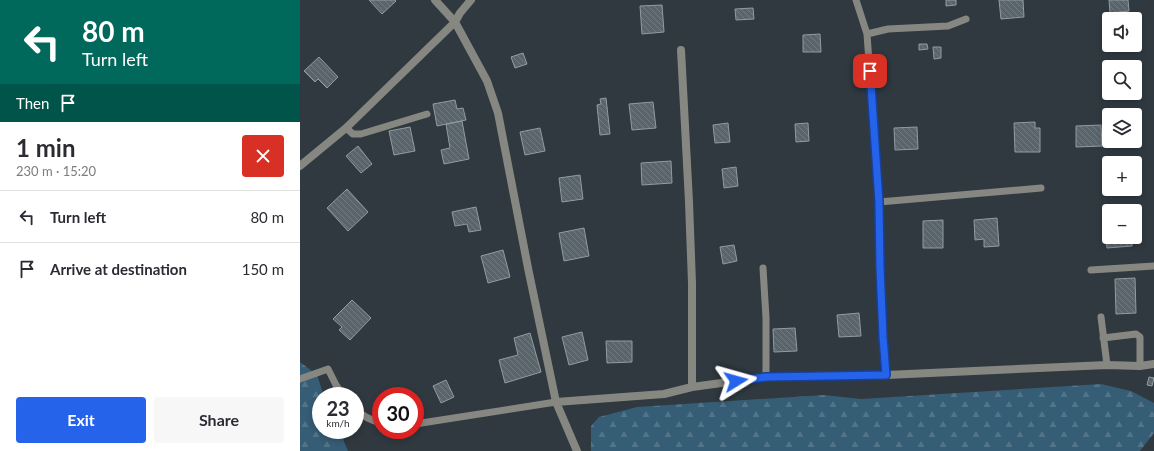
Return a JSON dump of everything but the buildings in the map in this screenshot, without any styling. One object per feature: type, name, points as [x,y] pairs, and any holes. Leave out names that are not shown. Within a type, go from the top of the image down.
[{"type":"street","points":[[435,0],[455,22],[487,81],[498,113],[556,402],[577,451]]},
{"type":"street","points":[[300,166],[346,128],[455,22],[460,13],[471,0]]},
{"type":"street","points":[[681,50],[692,283],[692,387]]},
{"type":"street","points":[[556,402],[664,394],[692,387],[766,377],[886,375],[1107,365],[1140,366],[1154,364]]},
{"type":"lane","points":[[856,0],[867,34],[879,202],[880,268],[886,375]]},
{"type":"lane","points":[[867,34],[888,29],[948,26],[966,19]]},
{"type":"lane","points":[[346,128],[353,134],[361,134],[427,114]]},
{"type":"lane","points":[[879,202],[1041,188]]},
{"type":"lane","points":[[1091,270],[1154,266]]},
{"type":"lane","points":[[763,268],[766,318],[766,377]]},
{"type":"lane","points":[[1101,317],[1107,365]]},
{"type":"lane","points":[[1103,338],[1136,334],[1140,337],[1140,366]]},
{"type":"lane","points":[[300,379],[328,369],[337,387]]},
{"type":"lane","points":[[424,423],[556,402]]},
{"type":"green space","points":[[300,362],[317,375],[321,387],[312,387],[312,439],[343,439],[348,451],[300,451]]},
{"type":"green space","points":[[1101,384],[1131,391],[1154,403],[1154,433],[1140,451],[591,451],[591,426],[599,417],[637,407],[824,395],[861,399]]},
{"type":"route","points":[[736,381],[766,377],[886,375],[880,268],[879,202],[870,71]]}]
